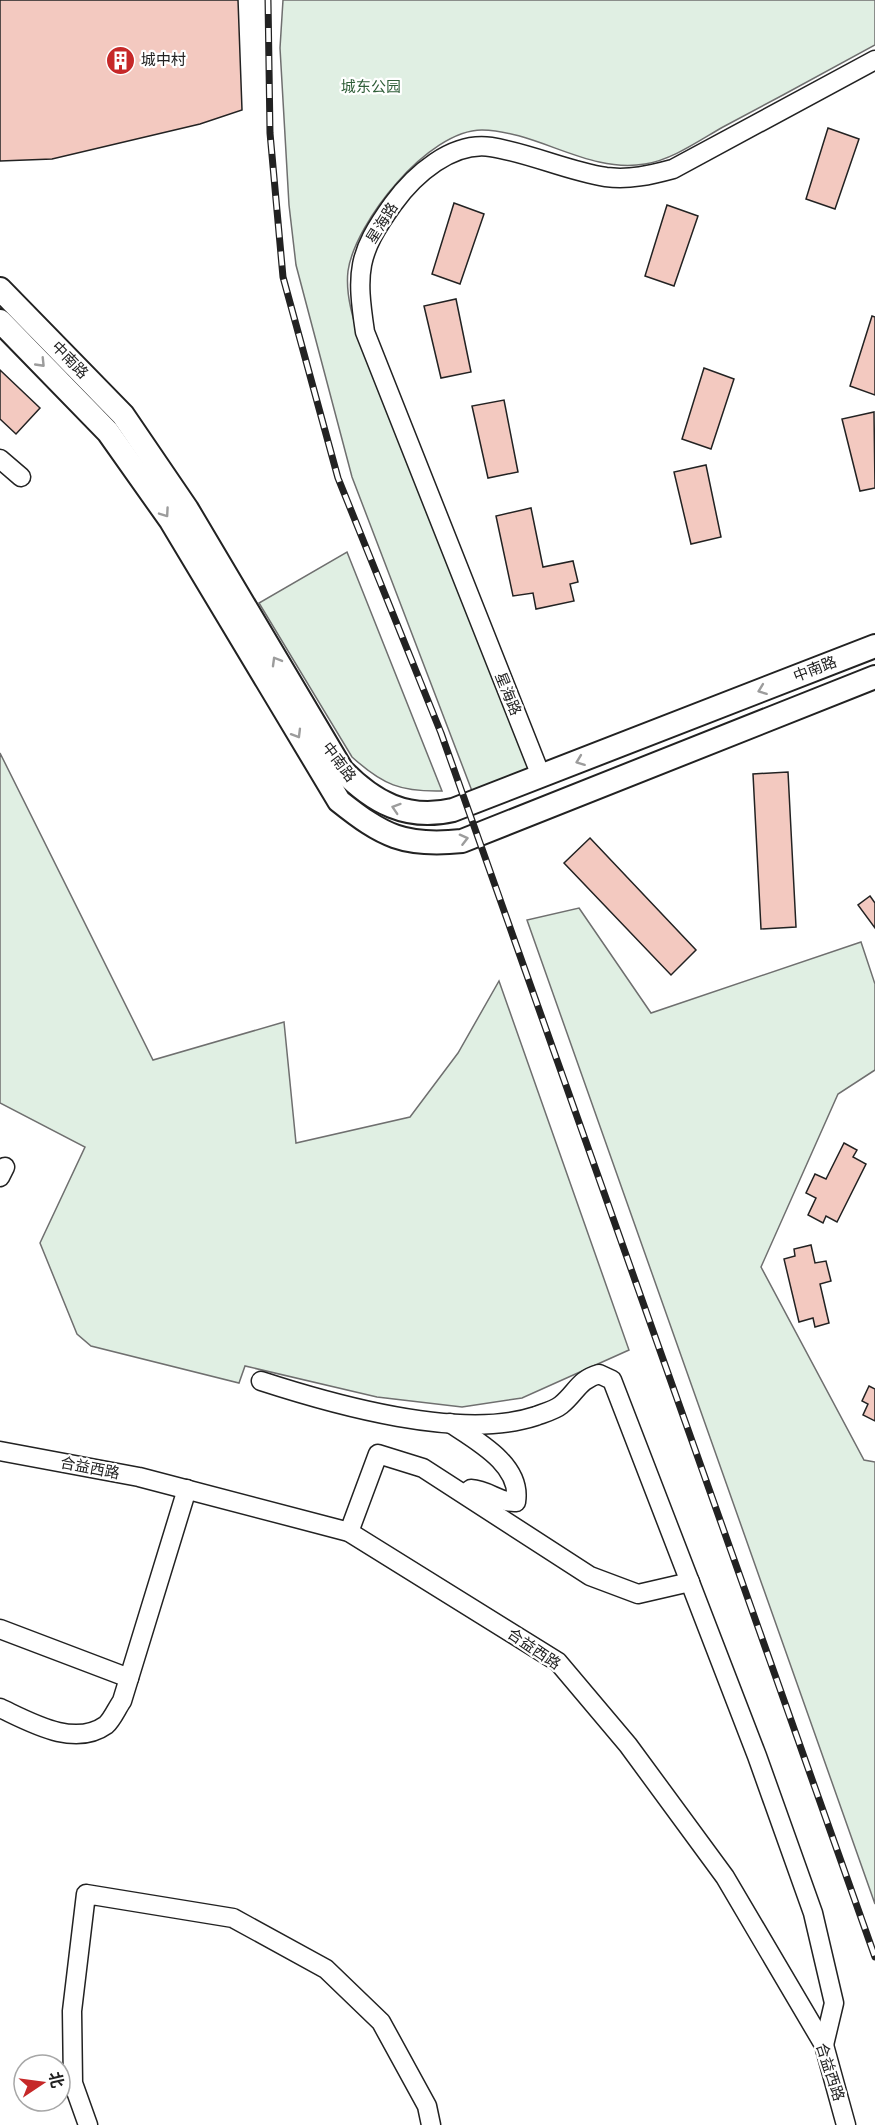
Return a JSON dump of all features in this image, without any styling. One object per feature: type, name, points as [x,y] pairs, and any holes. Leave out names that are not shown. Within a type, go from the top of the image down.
[{"type":"main road","name":"中南路","points":[[0,289],[123,415],[187,509],[318,734],[342,770],[360,788],[380,802],[399,810],[434,815],[453,810],[875,646]]},
{"type":"main road","name":"中南路","points":[[0,321],[108,432],[171,521],[339,801],[368,824],[397,838],[429,844],[462,840],[875,677]]},
{"type":"street","name":"星海路","points":[[541,776],[365,332],[360,294],[361,265],[370,236],[396,200],[422,172],[458,150],[489,147],[586,173],[608,177],[640,178],[673,170],[875,60]]},
{"type":"street","points":[[0,459],[21,477]]},
{"type":"street","points":[[261,1381],[329,1403],[449,1422],[488,1424],[534,1417],[560,1406],[585,1378],[599,1374],[612,1380],[690,1581],[813,1912],[834,2003],[824,2045]]},
{"type":"street","points":[[449,1422],[490,1450],[508,1470],[518,1490],[516,1502],[504,1503],[484,1490],[471,1489],[465,1494]]},
{"type":"street","name":"合益西路","points":[[0,1451],[140,1477],[349,1532],[558,1662],[628,1745],[724,1877],[824,2045],[846,2125]]},
{"type":"street","points":[[349,1532],[378,1454],[423,1468],[591,1576],[638,1594],[690,1581]]},
{"type":"street","points":[[0,1708],[51,1731],[81,1734],[107,1724],[122,1701],[187,1490]]},
{"type":"street","points":[[0,1629],[129,1678]]},
{"type":"street","points":[[88,2125],[73,2083],[72,2011],[86,1894],[233,1918],[326,1969],[381,2022],[427,2106],[431,2125]]},
{"type":"green space","name":"城东公园","points":[[283,0],[875,0],[875,45],[675,154],[655,162],[624,165],[584,158],[503,132],[482,130],[461,134],[439,145],[397,182],[364,228],[354,251],[347,281],[351,311],[357,331],[533,767],[472,791],[352,477],[296,265],[289,205],[280,48]]},
{"type":"green space","points":[[347,552],[442,791],[415,790],[393,785],[373,774],[352,757],[259,603]]},
{"type":"green space","points":[[0,753],[153,1060],[284,1022],[296,1143],[410,1117],[458,1053],[499,981],[629,1350],[522,1398],[462,1407],[377,1397],[245,1366],[239,1383],[91,1346],[77,1334],[40,1243],[85,1147],[0,1103]]},
{"type":"green space","points":[[579,908],[651,1013],[861,942],[875,984],[875,1070],[838,1094],[761,1267],[864,1460],[875,1462],[875,1904],[527,920]]},
{"type":"building","name":"城中村","points":[[0,0],[238,0],[242,110],[200,124],[52,159],[0,161]]},
{"type":"building","points":[[828,128],[859,139],[835,209],[806,199]]},
{"type":"building","points":[[454,203],[484,214],[460,284],[432,274]]},
{"type":"building","points":[[667,205],[698,216],[674,286],[645,276]]},
{"type":"building","points":[[456,299],[471,372],[441,378],[424,306]]},
{"type":"building","points":[[872,316],[875,317],[875,395],[850,386]]},
{"type":"building","points":[[704,368],[734,379],[711,449],[682,439]]},
{"type":"building","points":[[0,370],[40,408],[16,434],[0,419]]},
{"type":"building","points":[[504,400],[518,472],[488,478],[472,406]]},
{"type":"building","points":[[874,412],[875,488],[860,491],[842,419]]},
{"type":"building","points":[[706,465],[721,537],[691,544],[674,472]]},
{"type":"building","points":[[531,508],[543,567],[573,561],[578,582],[570,584],[574,601],[536,609],[533,593],[513,596],[496,516]]},
{"type":"building","points":[[788,772],[796,927],[761,929],[753,774]]},
{"type":"building","points":[[590,838],[696,950],[671,975],[564,863]]},
{"type":"building","points":[[870,896],[875,903],[875,928],[858,905]]},
{"type":"building","points":[[844,1143],[857,1150],[853,1157],[866,1164],[837,1222],[826,1216],[823,1223],[808,1215],[816,1198],[806,1193],[815,1174],[826,1179]]},
{"type":"building","points":[[811,1245],[815,1263],[826,1261],[831,1281],[820,1284],[829,1323],[815,1327],[813,1318],[799,1322],[784,1259],[795,1256],[794,1249]]},
{"type":"building","points":[[869,1386],[875,1389],[875,1421],[863,1415],[868,1404],[862,1401]]},
{"type":"railway","points":[[268,0],[270,133],[283,277],[338,478],[441,733],[875,1957]]},
{"type":"place","name":"城中村","points":[[120,60]]}]
